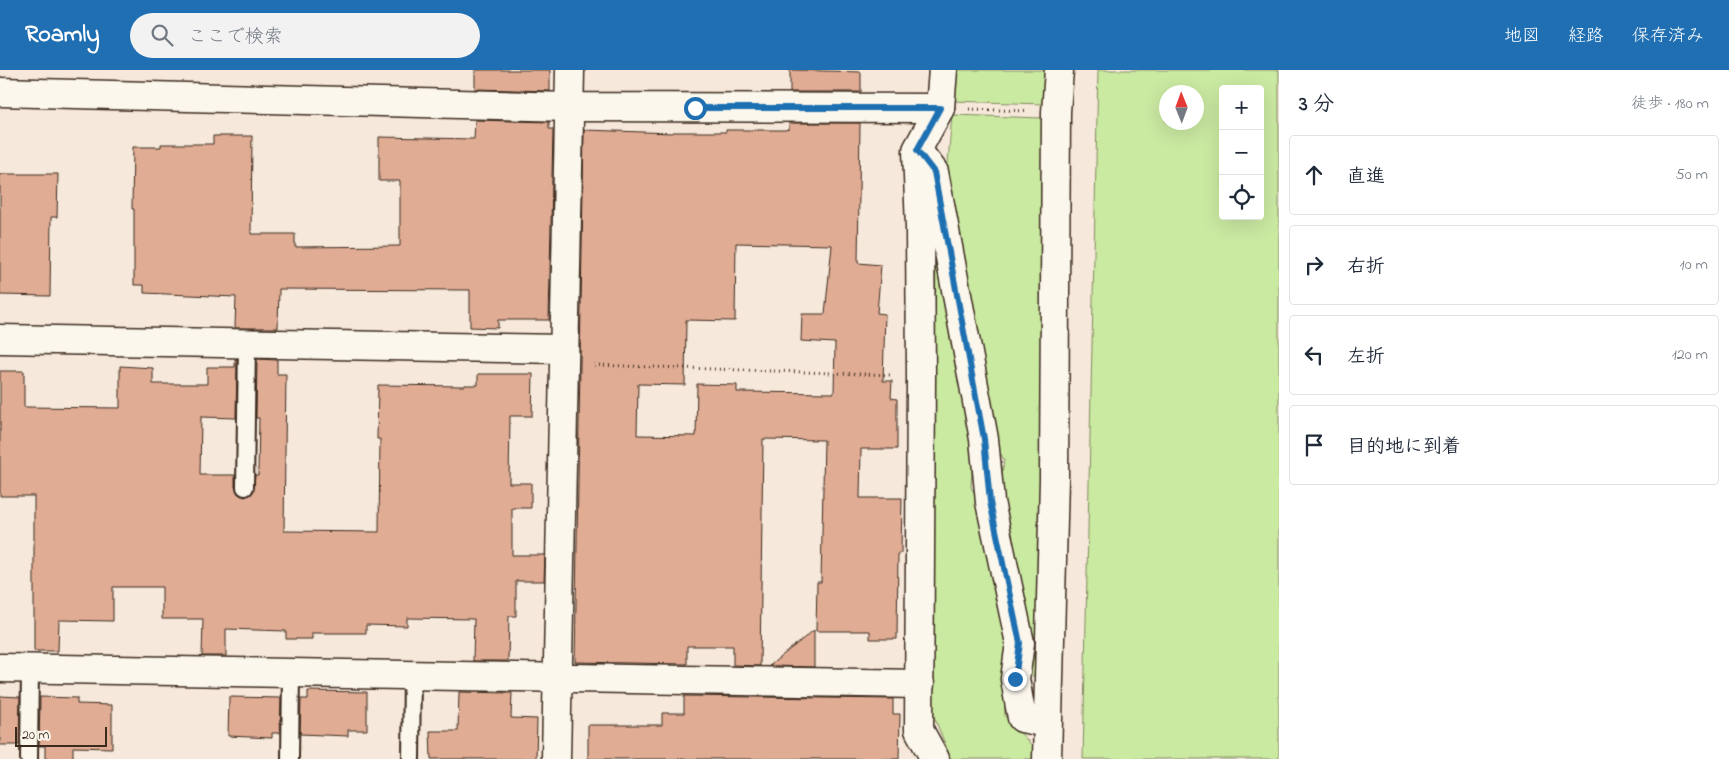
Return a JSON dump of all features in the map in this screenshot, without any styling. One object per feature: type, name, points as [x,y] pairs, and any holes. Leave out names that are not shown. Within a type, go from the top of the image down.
[{"type":"street","points":[[556,759],[570,70]]},
{"type":"street","points":[[935,759],[919,730],[921,376],[920,228],[917,150],[940,108],[942,70]]},
{"type":"street","points":[[1047,759],[1054,479],[1056,112],[1059,70]]},
{"type":"street","points":[[0,92],[569,107],[940,108]]},
{"type":"street","points":[[917,150],[934,172],[982,429],[990,502],[1020,643],[1015,679],[1022,718],[1047,723]]},
{"type":"street","points":[[0,339],[247,344],[564,356]]},
{"type":"street","points":[[0,668],[920,684]]},
{"type":"lane","points":[[245,488],[247,344]]},
{"type":"lane","points":[[29,759],[30,669]]},
{"type":"lane","points":[[290,759],[291,673]]},
{"type":"lane","points":[[411,759],[412,675]]},
{"type":"path","points":[[940,108],[1056,112]]},
{"type":"path","points":[[564,356],[921,376]]},
{"type":"green space","points":[[955,70],[1045,70],[1043,104],[953,101]]},
{"type":"green space","points":[[1098,70],[1279,70],[1279,759],[1083,759]]},
{"type":"green space","points":[[952,115],[1043,118],[1038,675],[1032,676],[998,500],[1004,460],[989,432],[947,174]]},
{"type":"green space","points":[[936,234],[974,439],[971,487],[982,507],[1009,644],[1004,676],[1005,716],[1037,751],[1037,759],[949,759],[949,754],[933,714]]},
{"type":"building","points":[[475,70],[550,70],[550,91],[475,89]]},
{"type":"building","points":[[790,70],[861,72],[861,92],[790,92]]},
{"type":"building","points":[[475,120],[549,122],[549,129],[553,129],[549,320],[498,320],[498,328],[470,327],[470,290],[279,289],[278,328],[235,328],[236,297],[144,293],[144,285],[134,285],[133,147],[161,147],[161,144],[213,144],[213,136],[252,136],[251,234],[295,234],[295,247],[400,246],[400,181],[379,181],[379,137],[474,139]]},
{"type":"building","points":[[789,123],[860,123],[858,263],[881,265],[877,313],[885,314],[883,381],[892,381],[891,398],[897,399],[897,449],[861,449],[860,498],[902,498],[901,553],[898,553],[897,639],[870,639],[870,631],[816,631],[817,582],[821,582],[824,440],[763,439],[760,666],[733,665],[733,646],[687,646],[687,664],[575,662],[584,130],[673,133],[789,129]],"holes":[[[736,243],[832,245],[825,314],[802,314],[801,341],[835,343],[834,393],[737,392],[737,385],[697,384],[696,436],[637,435],[638,384],[685,385],[686,320],[735,321]]]},
{"type":"building","points":[[0,174],[58,174],[57,217],[51,217],[50,296],[0,295]]},
{"type":"building","points":[[235,359],[237,359],[236,418],[201,417],[200,475],[235,475],[235,487],[240,495],[245,497],[253,492],[255,475],[258,475],[259,418],[256,418],[257,359],[277,360],[277,374],[286,374],[284,531],[379,532],[380,439],[377,439],[378,385],[465,386],[478,385],[478,374],[533,374],[532,416],[510,416],[509,483],[531,483],[531,508],[512,508],[512,555],[545,555],[544,581],[516,581],[516,616],[509,616],[508,661],[473,661],[474,619],[407,618],[407,626],[366,625],[366,633],[312,633],[312,639],[286,639],[286,631],[226,629],[226,656],[202,656],[203,619],[162,619],[162,587],[113,587],[113,621],[59,620],[58,651],[34,651],[34,496],[0,496],[0,371],[24,371],[24,407],[120,408],[120,366],[153,368],[153,384],[207,384],[207,367],[235,367]]},
{"type":"building","points":[[814,630],[814,667],[769,666]]},
{"type":"building","points":[[308,691],[367,692],[367,730],[348,730],[348,736],[300,734],[301,699],[308,699]]},
{"type":"building","points":[[459,692],[512,693],[511,718],[537,719],[536,759],[431,759],[430,731],[458,731]]},
{"type":"building","points":[[0,696],[20,697],[19,745],[0,745]]},
{"type":"building","points":[[684,696],[893,699],[893,714],[900,714],[899,759],[588,759],[588,725],[662,725],[662,713],[684,713]]},
{"type":"building","points":[[40,697],[77,698],[77,704],[112,705],[112,748],[73,747],[73,759],[45,759],[45,746],[39,746]]},
{"type":"building","points":[[229,697],[281,698],[280,733],[272,733],[272,738],[228,736]]},
{"type":"route","points":[[695,108],[940,108],[917,150],[934,172],[984,439],[990,502],[1020,643],[1015,679]]}]
